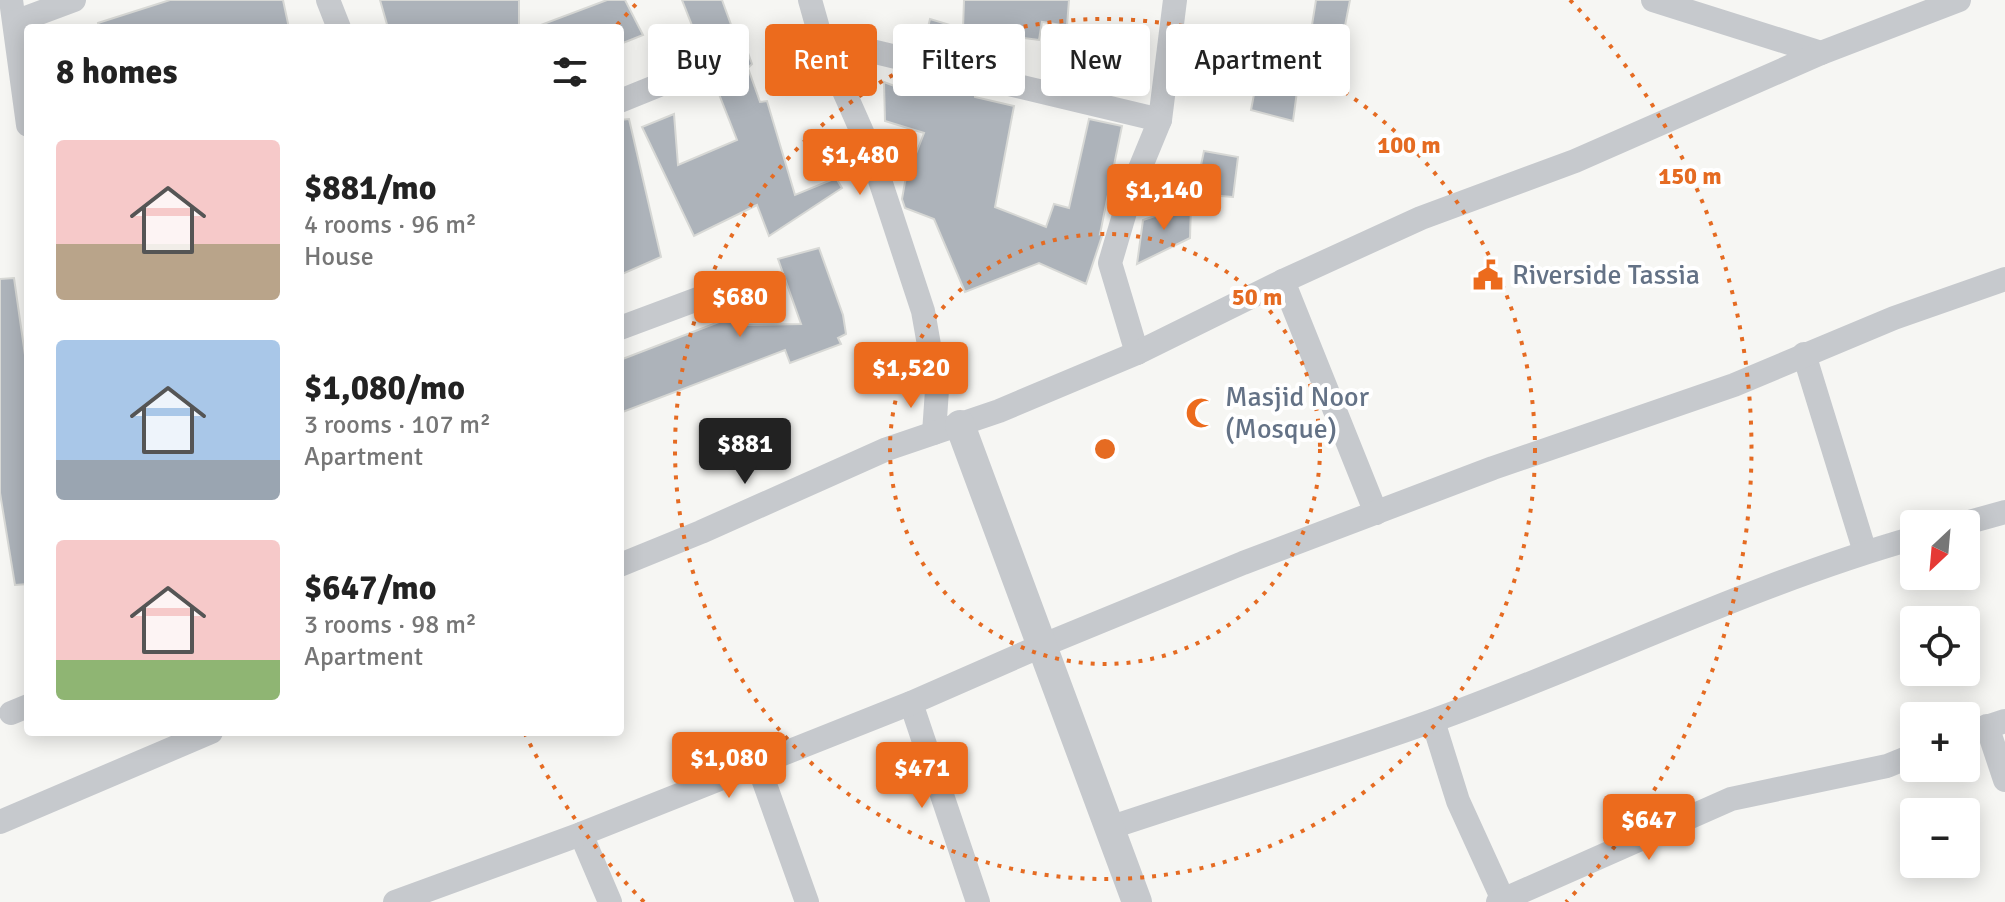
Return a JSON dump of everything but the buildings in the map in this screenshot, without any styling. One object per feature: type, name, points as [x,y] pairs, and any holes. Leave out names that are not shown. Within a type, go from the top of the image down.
[{"type":"street","points":[[24,95],[13,11],[74,0]]},
{"type":"street","points":[[328,0],[337,24]]},
{"type":"street","points":[[810,0],[817,24]]},
{"type":"street","points":[[1137,353],[1110,263],[1132,188],[1160,120],[1175,0]]},
{"type":"street","points":[[1653,0],[1821,53]]},
{"type":"street","points":[[624,563],[887,449],[947,429],[1137,353],[1421,218],[1575,161],[1821,53],[1959,0]]},
{"type":"street","points":[[877,52],[1160,120]]},
{"type":"street","points":[[624,99],[648,90]]},
{"type":"street","points":[[846,96],[870,150],[923,311],[947,429],[1041,646],[1137,902]]},
{"type":"street","points":[[395,902],[433,896],[757,762],[911,703],[1243,563],[1493,468],[1734,385],[1894,318],[2005,279]]},
{"type":"street","points":[[1283,281],[1376,513]]},
{"type":"street","points":[[624,327],[722,290]]},
{"type":"street","points":[[1804,354],[1865,552]]},
{"type":"street","points":[[1980,519],[2005,512]]},
{"type":"street","points":[[1109,828],[1433,721],[1865,552],[1900,542]]},
{"type":"street","points":[[911,703],[978,902]]},
{"type":"street","points":[[1433,721],[1458,801],[1502,901],[1731,799],[1900,761]]},
{"type":"street","points":[[1986,727],[2005,780]]},
{"type":"street","points":[[0,822],[202,736]]},
{"type":"street","points":[[757,762],[807,902]]},
{"type":"street","points":[[581,834],[610,902]]},
{"type":"place","name":"Riverside Tassia","points":[[1488,275]]},
{"type":"place","name":"Masjid Noor (Mosque)","points":[[1201,413]]}]
